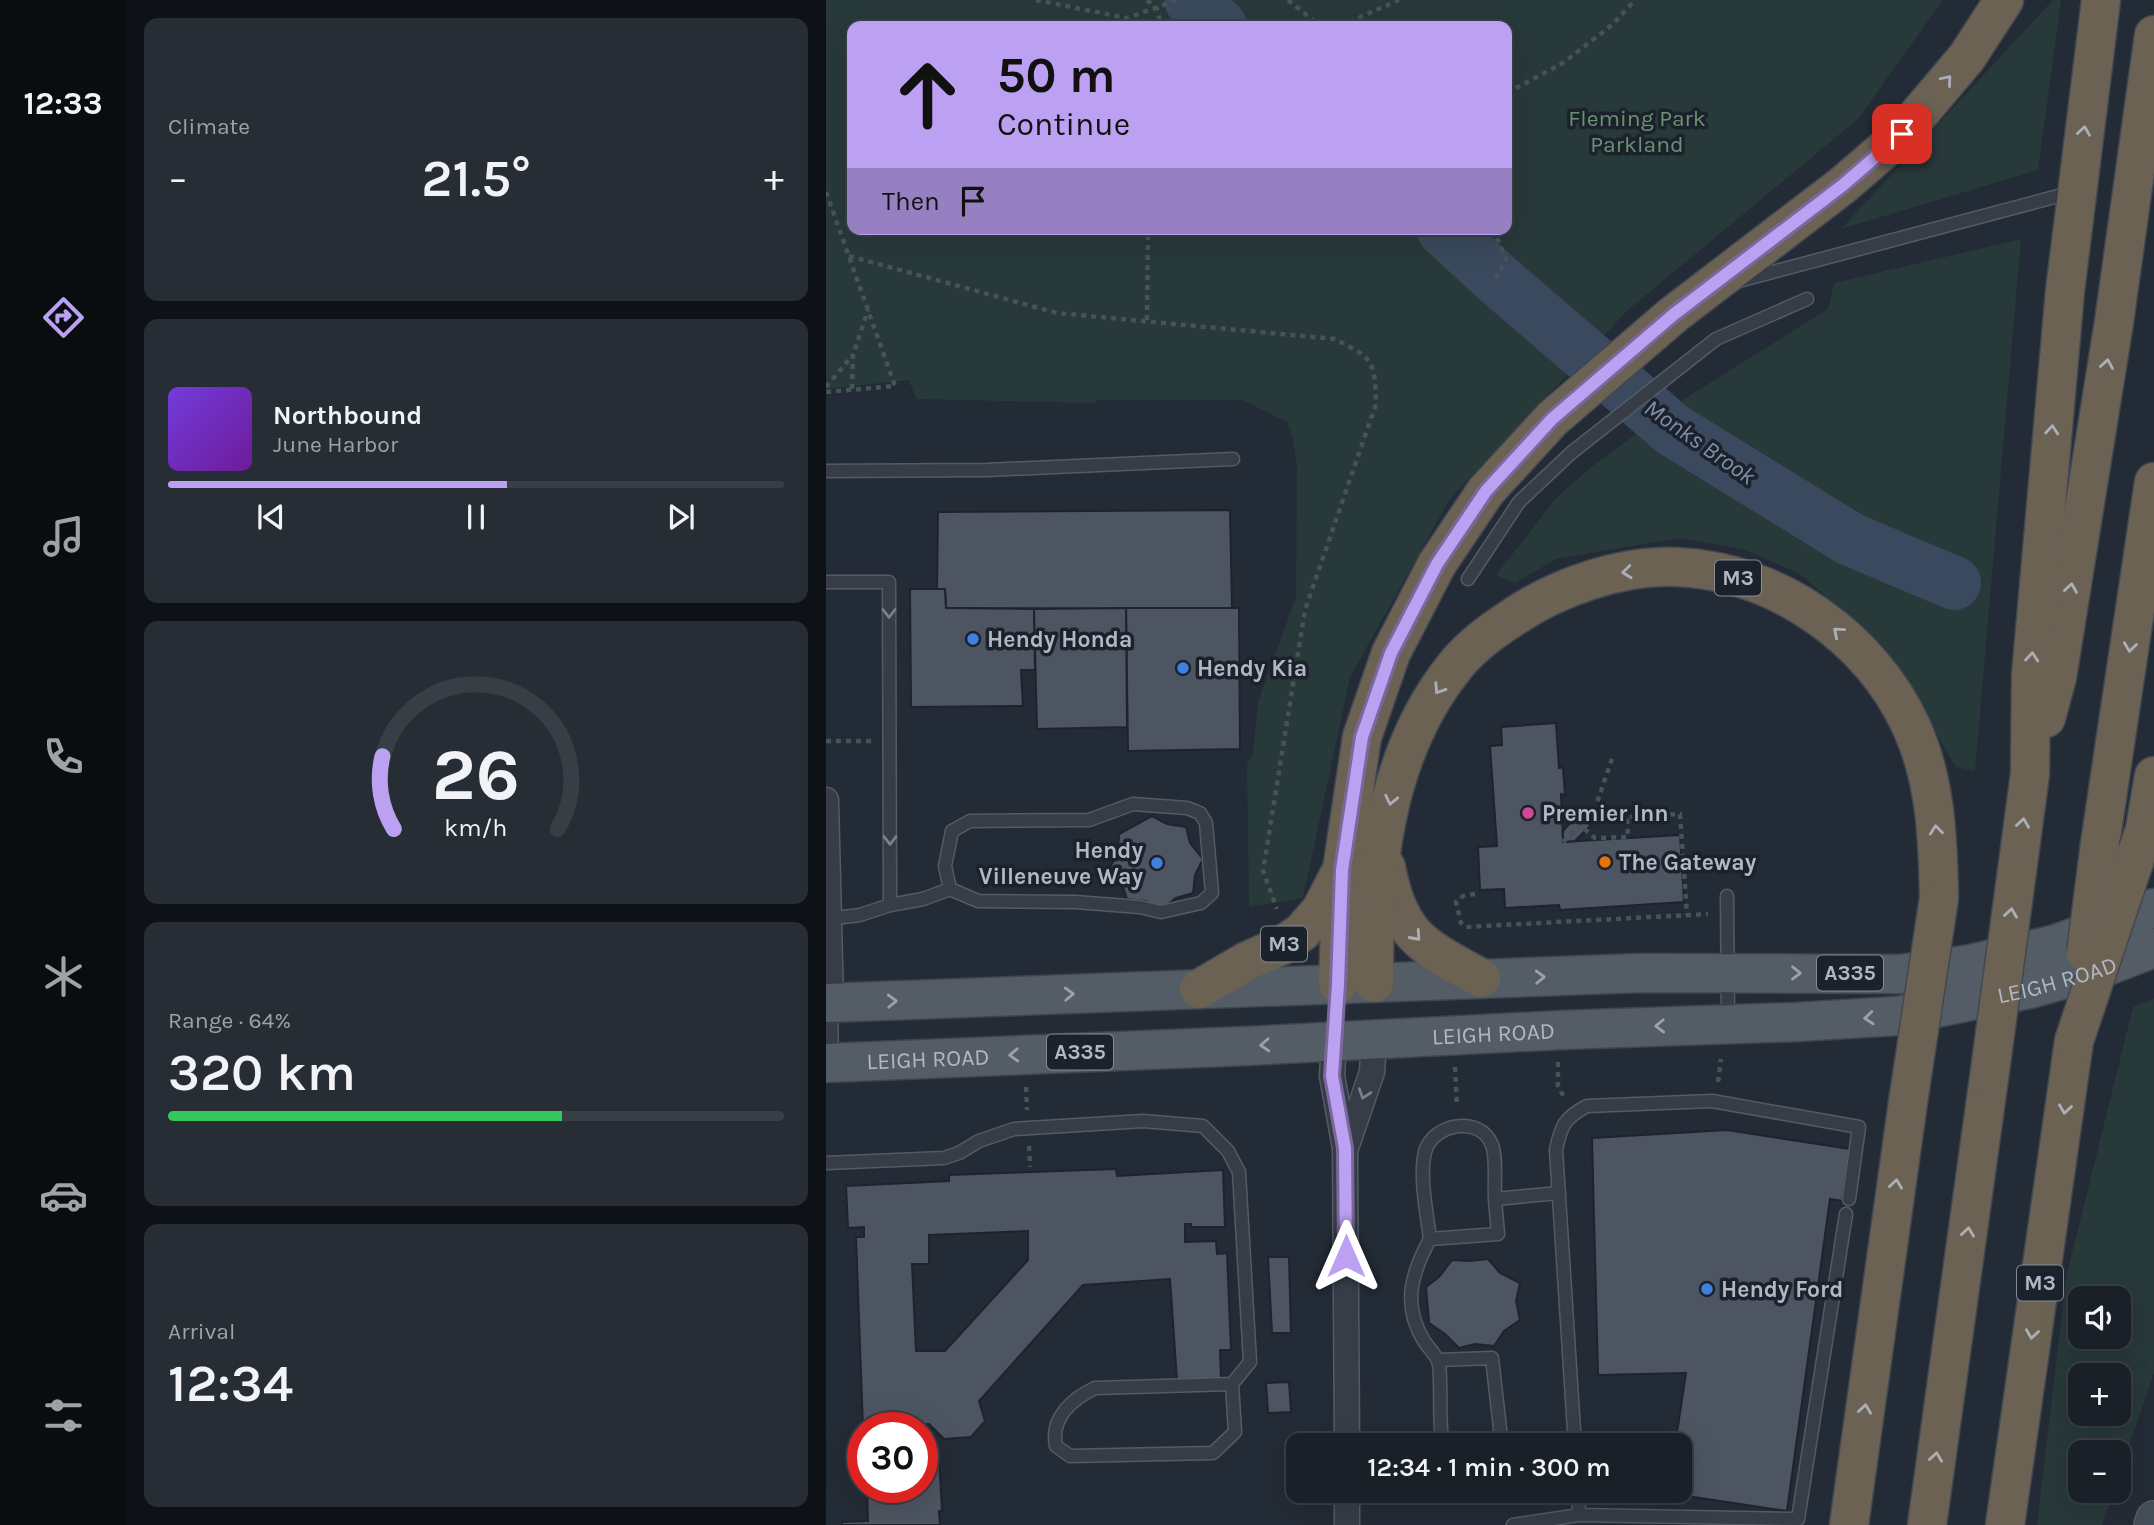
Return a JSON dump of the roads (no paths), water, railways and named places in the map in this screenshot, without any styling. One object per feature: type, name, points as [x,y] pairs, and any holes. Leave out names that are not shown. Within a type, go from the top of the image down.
[{"type":"highway","name":"M3","points":[[1356,984],[1342,870],[1362,737],[1391,653],[1437,564],[1486,491],[1552,419],[1673,315],[1843,185],[1902,134],[1967,57],[2004,0]]},
{"type":"highway","points":[[1927,1525],[2030,774],[2032,663],[2076,191],[2101,0]]},
{"type":"highway","points":[[2030,774],[2057,677],[2114,322],[2154,35]]},
{"type":"highway","name":"M3","points":[[2005,1525],[2100,844],[2154,482]]},
{"type":"highway","name":"M3","points":[[1356,984],[1374,926],[1391,796],[1406,751],[1428,706],[1452,669],[1485,636],[1530,605],[1565,589],[1613,573],[1675,567],[1720,572],[1765,587],[1812,610],[1868,660],[1904,714],[1922,756],[1932,796],[1938,852],[1938,898],[1849,1525]]},
{"type":"highway","name":"M3","points":[[2074,1041],[2145,829],[2154,776]]},
{"type":"highway","name":"M3","points":[[1383,851],[1391,895],[1419,941],[1481,978]]},
{"type":"highway","name":"M3","points":[[1199,989],[1247,961],[1283,945],[1302,932],[1321,910],[1342,870]]},
{"type":"main road","name":"LEIGH ROAD","points":[[828,1003],[1481,978],[1728,972],[1900,974],[1971,964],[2056,944],[2154,908]]},
{"type":"main road","name":"LEIGH ROAD","points":[[829,1063],[1374,1039],[1725,1038],[1897,1016],[2038,987],[2097,970],[2154,948]]},
{"type":"main road","points":[[1356,984],[1374,1039]]},
{"type":"main road","points":[[1334,1041],[1356,984]]},
{"type":"street","points":[[826,800],[828,1003]]},
{"type":"street","points":[[1345,1148],[1372,1072],[1374,1039]]},
{"type":"street","points":[[1334,1041],[1332,1076],[1345,1148],[1347,1433]]},
{"type":"street","points":[[1347,1503],[1347,1525]]},
{"type":"street","points":[[2152,1525],[2154,1519]]},
{"type":"lane","points":[[1708,288],[2076,191]]},
{"type":"lane","points":[[1468,579],[1519,502],[1572,453],[1681,364],[1716,339],[1807,299]]},
{"type":"lane","points":[[826,471],[987,470],[1233,459]]},
{"type":"lane","points":[[826,582],[888,582],[890,905]]},
{"type":"lane","points":[[827,919],[860,915],[890,905],[923,899],[950,889],[978,901],[1075,902],[1140,906],[1161,912],[1201,903],[1212,893],[1206,823],[1200,813],[1187,808],[1133,804],[1089,820],[970,821],[952,831],[945,866],[950,889]]},
{"type":"lane","points":[[1725,1038],[1727,896]]},
{"type":"lane","points":[[828,1003],[829,1063]]},
{"type":"lane","points":[[1574,1433],[1556,1150],[1561,1129],[1573,1114],[1587,1106],[1716,1102],[1859,1127],[1849,1199]]},
{"type":"lane","points":[[826,1163],[944,1158],[959,1153],[979,1140],[1028,1127],[1143,1121],[1203,1126],[1228,1151],[1239,1172],[1250,1362],[1232,1384],[1235,1432],[1213,1453],[1070,1456],[1056,1446],[1054,1436],[1062,1413],[1081,1395],[1095,1388],[1232,1384]]},
{"type":"lane","points":[[1430,1239],[1498,1234],[1493,1145],[1476,1128],[1458,1126],[1441,1132],[1430,1140],[1423,1164],[1430,1239],[1410,1287],[1413,1316],[1423,1340],[1438,1360],[1442,1433]]},
{"type":"lane","points":[[1495,1199],[1559,1193]]},
{"type":"lane","points":[[1513,1525],[1579,1515],[1798,1519],[1846,1214]]},
{"type":"lane","points":[[1438,1360],[1492,1358],[1501,1433]]},
{"type":"lane","points":[[1578,1503],[1579,1515]]},
{"type":"waterway","name":"Monks Brook","points":[[1191,0],[1214,21]]},
{"type":"waterway","name":"Monks Brook","points":[[1449,235],[1673,430],[1850,539],[1954,583]]},
{"type":"place","name":"Hendy Honda","points":[[973,639]]},
{"type":"place","name":"Hendy Kia","points":[[1183,668]]},
{"type":"place","name":"Premier Inn","points":[[1528,813]]},
{"type":"place","name":"The Gateway","points":[[1605,862]]},
{"type":"place","name":"Hendy Villeneuve Way","points":[[1157,863]]},
{"type":"place","name":"Hendy Ford","points":[[1707,1289]]},
{"type":"park label","name":"Fleming Park Parkland","points":[[1637,131]]}]
